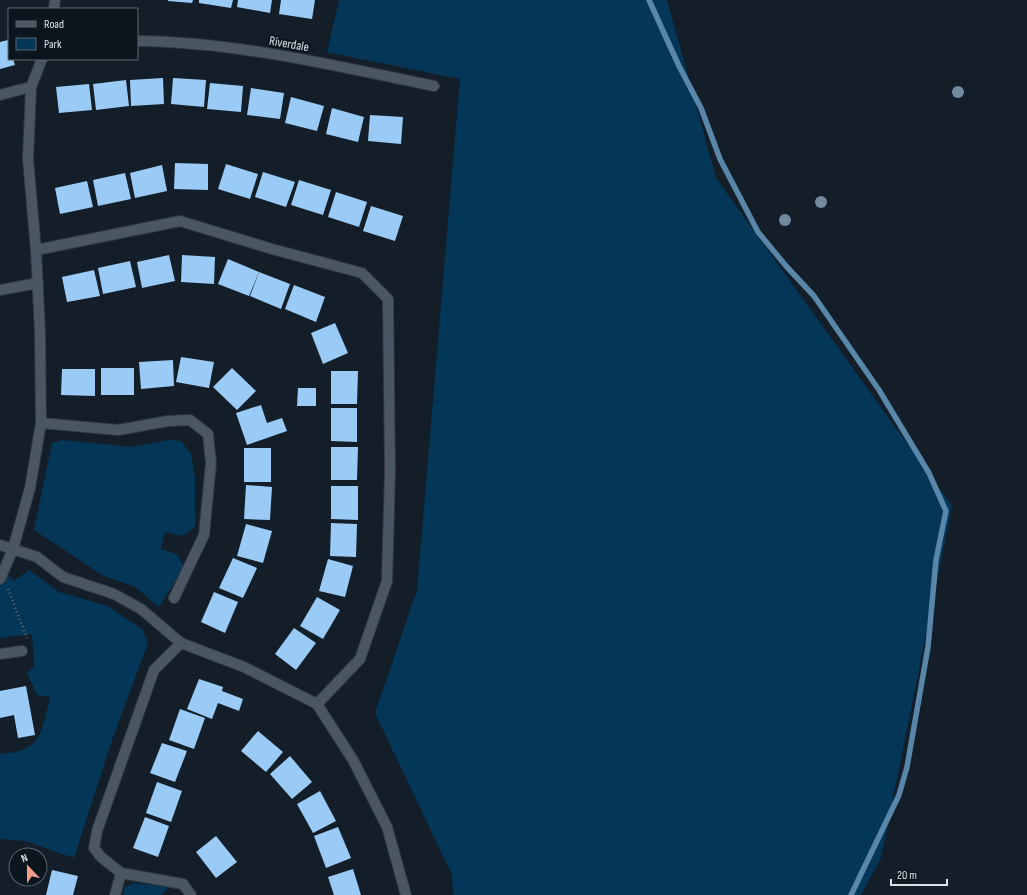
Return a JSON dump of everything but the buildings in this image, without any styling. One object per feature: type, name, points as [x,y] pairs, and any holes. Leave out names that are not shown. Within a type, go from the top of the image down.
[{"type":"street","name":"Riverdale","points":[[138,41],[173,42],[278,54],[434,86]]},
{"type":"street","points":[[1,578],[14,550],[30,488],[41,423],[38,283],[28,159],[31,87],[42,60]]},
{"type":"street","points":[[0,95],[31,87]]},
{"type":"street","points":[[36,250],[180,221],[272,249],[362,273],[388,299],[390,471],[387,581],[360,660],[317,704]]},
{"type":"street","points":[[0,290],[38,283]]},
{"type":"street","points":[[41,423],[118,430],[168,421],[190,420],[208,434],[211,463],[204,536],[174,598]]},
{"type":"street","points":[[0,545],[37,557],[63,577],[114,594],[141,609],[181,643],[244,667],[317,704],[353,760],[387,828],[406,895]]},
{"type":"street","points":[[181,643],[154,670],[97,831],[94,848],[100,857],[121,873],[183,884],[191,895]]},
{"type":"street","points":[[0,654],[22,651]]},
{"type":"street","points":[[115,895],[121,873]]},
{"type":"path","points":[[1,578],[11,595],[28,643],[22,651]]},
{"type":"green space","points":[[339,0],[667,0],[716,178],[952,506],[881,858],[861,895],[453,895],[452,875],[375,713],[417,590],[460,79],[327,52]]},
{"type":"green space","points":[[62,440],[132,447],[169,440],[181,441],[191,454],[195,478],[195,527],[182,536],[165,532],[161,549],[177,554],[184,567],[159,607],[135,587],[102,575],[34,530],[52,443]]},
{"type":"green space","points":[[0,567],[14,581],[29,570],[59,592],[108,606],[143,630],[148,643],[112,740],[74,858],[48,849],[48,847],[42,847],[25,841],[0,839],[0,754],[24,749],[32,744],[41,730],[50,697],[37,695],[27,673],[34,666],[32,634],[0,638]]},
{"type":"green space","points":[[135,883],[169,887],[161,895],[123,895],[125,887]]},
{"type":"waterway","points":[[649,0],[679,66],[701,108],[720,159],[758,232],[786,266],[814,296],[879,390],[929,473],[946,511],[936,560],[928,647],[907,767],[899,795],[851,895]]}]
